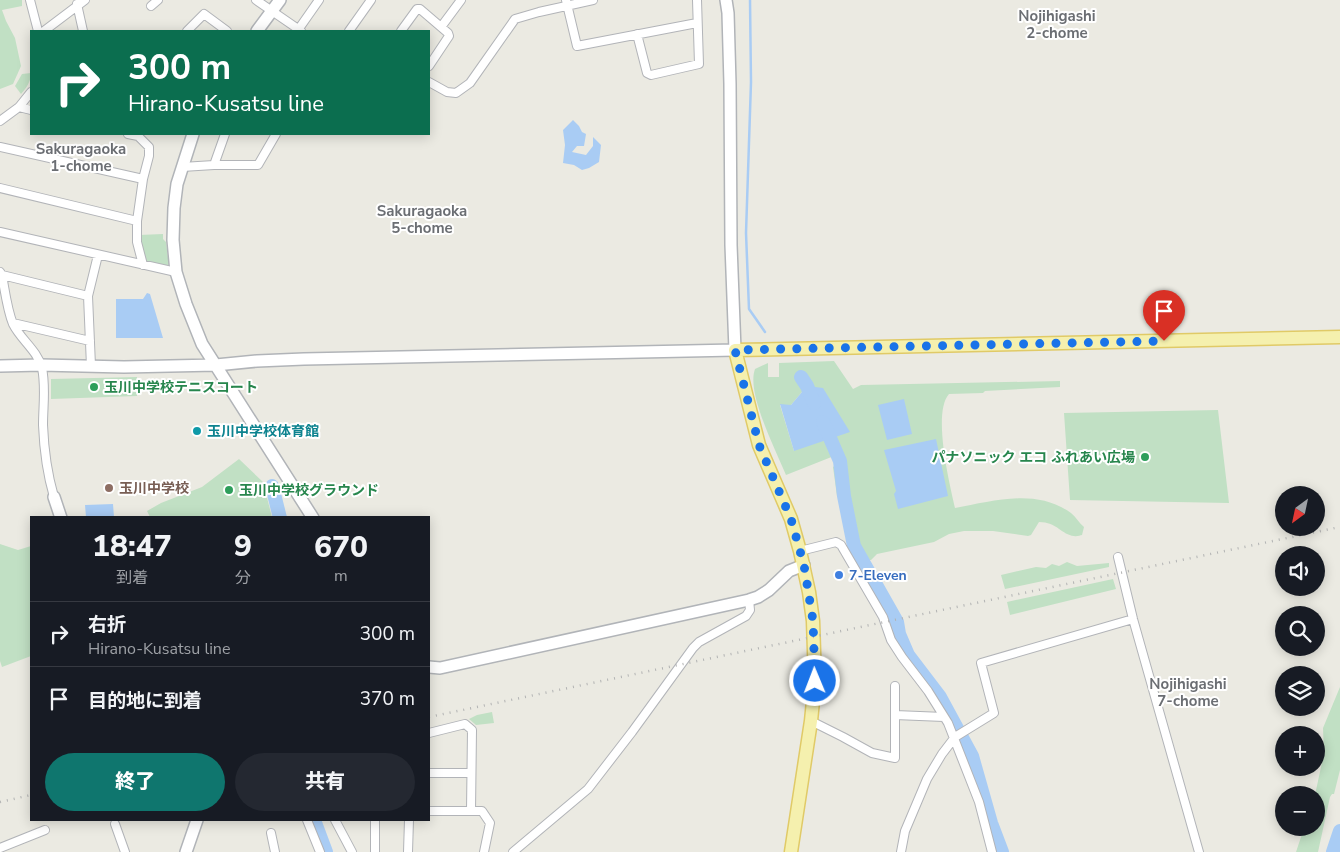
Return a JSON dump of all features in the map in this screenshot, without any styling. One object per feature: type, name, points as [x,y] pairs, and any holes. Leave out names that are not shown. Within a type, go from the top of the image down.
[{"type":"main road","points":[[791,852],[811,721],[815,681],[815,658],[809,592],[804,565],[791,519],[759,445],[735,350],[1340,337]]},
{"type":"street","points":[[30,0],[38,30]]},
{"type":"street","points":[[45,30],[77,3],[85,0]]},
{"type":"street","points":[[151,6],[158,0]]},
{"type":"street","points":[[256,0],[299,30],[319,0]]},
{"type":"street","points":[[259,30],[280,0]]},
{"type":"street","points":[[350,30],[371,0]]},
{"type":"street","points":[[441,27],[460,0]]},
{"type":"street","points":[[430,83],[447,92],[456,93],[470,83],[514,19],[566,3],[593,0]]},
{"type":"street","points":[[637,34],[646,71],[650,75],[699,64],[697,0]]},
{"type":"street","points":[[0,366],[216,365],[304,359],[735,350],[731,246],[730,84],[726,0]]},
{"type":"street","points":[[77,3],[83,30]]},
{"type":"street","points":[[566,3],[577,46],[697,22]]},
{"type":"street","points":[[402,30],[417,9],[448,33],[449,36],[430,64]]},
{"type":"street","points":[[188,30],[204,14],[226,30]]},
{"type":"street","points":[[0,121],[19,107],[30,93]]},
{"type":"street","points":[[19,107],[30,110]]},
{"type":"street","points":[[133,135],[138,136],[148,147],[149,156],[143,179],[137,221],[137,242],[143,265]]},
{"type":"street","points":[[193,135],[177,184],[174,208],[173,240],[176,272],[186,304],[199,336],[216,365],[312,516]]},
{"type":"street","points":[[214,165],[226,135]]},
{"type":"street","points":[[182,167],[258,165],[275,135]]},
{"type":"street","points":[[0,147],[143,179]]},
{"type":"street","points":[[0,188],[137,221]]},
{"type":"street","points":[[0,232],[176,272]]},
{"type":"street","points":[[91,366],[88,296],[98,255]]},
{"type":"street","points":[[60,516],[47,474],[43,426],[44,379],[41,365],[36,353],[23,339],[13,323],[1,274],[88,296]]},
{"type":"street","points":[[13,323],[90,341]]},
{"type":"street","points":[[800,551],[836,542],[841,544],[883,617],[891,640],[928,691],[944,717],[959,735],[992,852]]},
{"type":"street","points":[[1118,557],[1133,619],[1199,852]]},
{"type":"street","points":[[430,667],[440,668],[749,600],[769,590],[789,571],[804,565]]},
{"type":"street","points":[[513,852],[588,789],[693,648],[699,642],[746,616],[750,610],[749,600]]},
{"type":"street","points":[[901,852],[905,831],[927,779],[942,754],[959,735],[994,713],[981,663],[1133,619]]},
{"type":"street","points":[[811,721],[843,736],[872,753],[895,758],[895,686]]},
{"type":"street","points":[[895,715],[944,717]]},
{"type":"street","points":[[430,734],[465,724],[472,730],[472,811]]},
{"type":"street","points":[[430,773],[472,773]]},
{"type":"street","points":[[430,811],[482,811],[490,823],[484,852]]},
{"type":"street","points":[[186,852],[197,821]]},
{"type":"street","points":[[307,821],[320,852]]},
{"type":"street","points":[[336,821],[352,852]]},
{"type":"street","points":[[375,821],[375,852]]},
{"type":"street","points":[[408,852],[409,821]]},
{"type":"street","points":[[115,824],[125,852]]},
{"type":"street","points":[[0,848],[46,830]]},
{"type":"street","points":[[271,832],[276,852]]},
{"type":"green space","points":[[0,0],[22,0],[22,6],[2,10],[15,38],[21,66],[13,84],[0,89]]},
{"type":"green space","points":[[30,73],[30,79],[21,94],[15,86],[22,74]]},
{"type":"green space","points":[[163,234],[169,266],[145,261],[139,235]]},
{"type":"green space","points":[[834,361],[853,389],[861,385],[1060,381],[1060,387],[949,394],[944,403],[942,417],[946,467],[955,508],[1014,498],[1044,501],[1058,505],[1071,513],[1084,527],[1082,535],[1070,535],[1055,526],[1039,522],[1031,535],[1028,536],[993,531],[964,531],[949,534],[934,542],[877,554],[871,560],[865,560],[858,549],[846,495],[837,496],[833,467],[838,463],[834,456],[786,475],[763,422],[753,379],[755,369],[768,363],[768,377],[779,377],[779,363]],"holes":[[[807,386],[794,451],[780,405],[791,405]]]},
{"type":"green space","name":"玉川中学校テニスコート","points":[[137,377],[137,396],[51,399],[51,379]]},
{"type":"green space","name":"パナソニック エコ ふれあい広場","points":[[1218,410],[1229,503],[1070,500],[1064,413]]},
{"type":"green space","name":"玉川中学校グラウンド","points":[[239,459],[263,482],[272,516],[150,516],[147,511],[161,503],[202,487]]},
{"type":"green space","points":[[0,544],[18,550],[30,546],[30,656],[2,667],[0,661]]},
{"type":"green space","points":[[1067,562],[1077,566],[1109,563],[1109,567],[1005,589],[1001,575],[1036,567],[1046,568],[1052,564],[1059,566]]},
{"type":"green space","points":[[1113,579],[1116,589],[1010,615],[1007,602]]},
{"type":"green space","points":[[1340,687],[1340,770],[1334,794],[1330,797],[1325,820],[1325,786],[1317,786],[1319,776],[1325,776],[1324,726]]},
{"type":"green space","points":[[492,712],[494,723],[476,725],[469,719],[477,715]]},
{"type":"green space","points":[[1301,836],[1321,836],[1318,852],[1296,852]]},
{"type":"water","points":[[573,120],[582,132],[586,134],[584,146],[577,146],[572,152],[586,155],[593,146],[593,137],[601,145],[599,162],[582,170],[574,165],[563,163],[565,145],[563,130]]},
{"type":"water","points":[[147,293],[150,294],[163,338],[116,338],[116,299],[143,299]]},
{"type":"water","points":[[807,386],[823,388],[850,432],[794,451],[780,404],[791,405]]},
{"type":"water","points":[[904,399],[912,434],[887,440],[878,405]]},
{"type":"water","points":[[936,439],[948,496],[898,509],[894,494],[896,491],[884,450]]},
{"type":"water","points":[[113,504],[114,516],[86,516],[85,505]]},
{"type":"waterway","points":[[750,0],[751,82],[746,233],[749,309],[765,332]]},
{"type":"waterway","points":[[801,377],[814,403]]},
{"type":"waterway","points":[[823,422],[840,461],[844,496],[854,546],[897,622],[899,634],[908,655],[940,697],[972,756],[991,823],[1002,852]]},
{"type":"waterway","points":[[272,486],[280,516]]},
{"type":"waterway","points":[[314,821],[326,852]]},
{"type":"waterway","points":[[1333,852],[1340,831]]},
{"type":"railway","points":[[430,717],[1340,527]]},
{"type":"railway","points":[[0,802],[30,795]]},
{"type":"place","name":"玉川中学校テニスコート","points":[[94,387]]},
{"type":"place","name":"玉川中学校体育館","points":[[197,431]]},
{"type":"place","name":"パナソニック エコ ふれあい広場","points":[[1145,457]]},
{"type":"place","name":"玉川中学校","points":[[109,488]]},
{"type":"place","name":"玉川中学校グラウンド","points":[[229,490]]},
{"type":"place","name":"7-Eleven","points":[[839,575]]},
{"type":"district","name":"Nojihigashi 2-chome","points":[[1057,24]]},
{"type":"district","name":"Sakuragaoka 1-chome","points":[[81,158]]},
{"type":"district","name":"Sakuragaoka 5-chome","points":[[422,220]]},
{"type":"district","name":"Nojihigashi 7-chome","points":[[1188,692]]},
{"type":"route","points":[[815,681],[813,621],[804,565],[791,519],[759,445],[735,350],[1164,341]]}]
